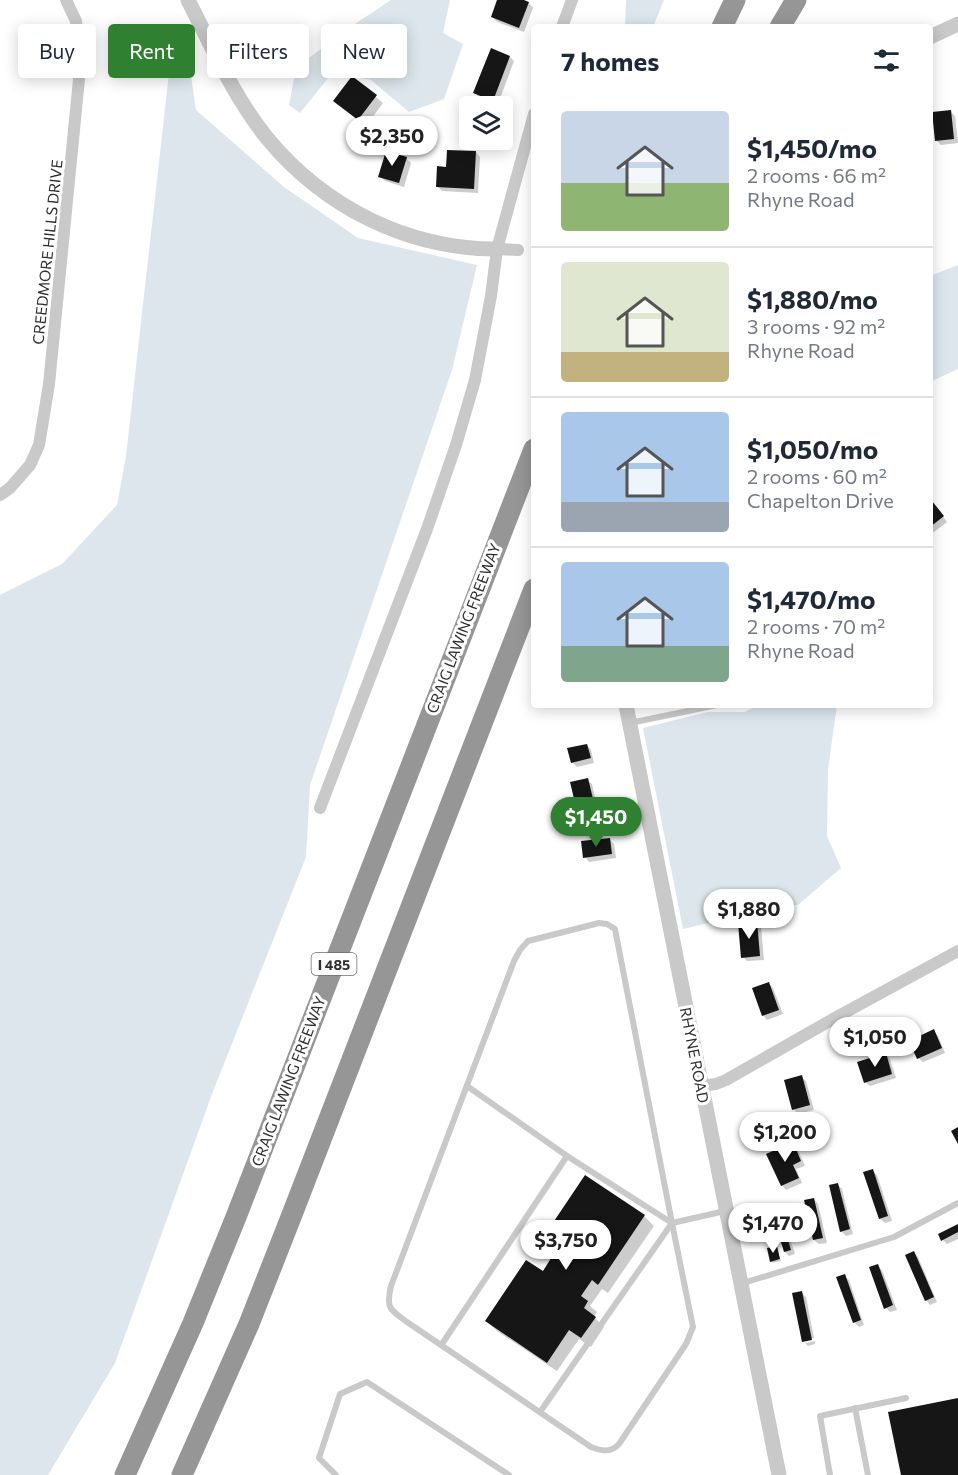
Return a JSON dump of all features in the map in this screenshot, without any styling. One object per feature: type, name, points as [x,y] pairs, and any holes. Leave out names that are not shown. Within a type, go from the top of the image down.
[{"type":"highway","points":[[721,24],[729,0]]},
{"type":"highway","points":[[722,24],[735,0]]},
{"type":"highway","points":[[781,24],[794,0]]},
{"type":"highway","name":"CRAIG LAWING FREEWAY","points":[[125,1475],[193,1323],[236,1217],[531,457]]},
{"type":"highway","points":[[182,1475],[269,1273],[531,597]]},
{"type":"street","name":"CREEDMORE HILLS DRIVE","points":[[0,495],[10,488],[30,465],[39,445],[49,384],[80,69],[76,21],[66,0]]},
{"type":"street","points":[[563,24],[572,0]]},
{"type":"street","points":[[189,2],[248,112],[285,159],[310,182],[353,211],[391,230],[433,243],[459,248],[518,250]]},
{"type":"street","points":[[933,36],[958,24]]},
{"type":"street","points":[[320,807],[427,529],[456,445],[475,380],[491,296],[497,249],[531,125]]},
{"type":"street","name":"RHYNE ROAD","points":[[627,708],[779,1475]]},
{"type":"street","points":[[702,1086],[726,1080],[958,951]]},
{"type":"lane","points":[[630,723],[702,708]]},
{"type":"lane","points":[[599,923],[607,924],[615,929],[693,1327],[686,1344],[615,1448],[603,1451],[591,1447],[392,1311],[387,1303],[391,1286],[467,1086],[520,950],[528,941],[599,923]]},
{"type":"lane","points":[[467,1086],[567,1156],[672,1223]]},
{"type":"lane","points":[[442,1344],[567,1156]]},
{"type":"lane","points":[[740,1284],[894,1237],[958,1203]]},
{"type":"lane","points":[[540,1412],[672,1223],[726,1211]]},
{"type":"lane","points":[[336,1475],[319,1458],[340,1394],[367,1382],[509,1475]]},
{"type":"lane","points":[[830,1475],[820,1416],[906,1398]]},
{"type":"lane","points":[[855,1408],[868,1475]]},
{"type":"shaded area","points":[[391,0],[450,0],[443,33],[463,44],[444,99],[409,112],[371,80],[362,78],[407,78],[407,24],[355,24]]},
{"type":"shaded area","points":[[626,0],[664,0],[654,24],[625,24]]},
{"type":"shaded area","points":[[321,49],[321,78],[328,78],[300,113],[289,105],[294,78],[309,78],[309,58]]},
{"type":"shaded area","points":[[168,78],[191,78],[196,110],[284,187],[358,238],[477,265],[452,370],[310,785],[306,857],[212,1094],[115,1363],[48,1475],[0,1475],[0,595],[62,564],[117,505],[126,456]]},
{"type":"shaded area","points":[[958,265],[958,369],[933,381],[933,275]]},
{"type":"shaded area","points":[[752,708],[837,708],[828,769],[827,836],[841,868],[798,905],[781,906],[683,929],[643,728],[708,712],[745,712]]},
{"type":"building","points":[[497,0],[529,2],[519,28],[491,17]]},
{"type":"building","points":[[491,48],[510,56],[495,96],[480,96],[473,93]]},
{"type":"building","points":[[350,78],[355,78],[377,95],[358,120],[333,101]]},
{"type":"building","points":[[951,110],[954,139],[935,141],[933,112]]},
{"type":"building","points":[[447,150],[476,151],[474,189],[436,187],[437,166],[446,167]]},
{"type":"building","points":[[386,151],[407,157],[399,183],[378,177]]},
{"type":"building","points":[[933,502],[944,516],[933,525]]},
{"type":"building","points":[[587,744],[591,758],[571,763],[567,748]]},
{"type":"building","points":[[588,778],[594,803],[576,807],[570,782]]},
{"type":"building","points":[[610,838],[612,854],[583,858],[581,841]]},
{"type":"building","points":[[757,921],[760,956],[741,958],[738,923]]},
{"type":"building","points":[[769,982],[779,1010],[762,1016],[752,988]]},
{"type":"building","points":[[934,1029],[942,1048],[917,1059],[909,1041]]},
{"type":"building","points":[[886,1053],[892,1074],[864,1083],[857,1062]]},
{"type":"building","points":[[802,1075],[810,1105],[792,1110],[784,1080]]},
{"type":"building","points":[[958,1127],[958,1144],[951,1131]]},
{"type":"building","points":[[793,1142],[801,1161],[793,1165],[799,1178],[781,1186],[766,1154]]},
{"type":"building","points":[[873,1169],[888,1216],[879,1219],[863,1172]]},
{"type":"building","points":[[585,1175],[645,1215],[598,1285],[592,1280],[581,1296],[588,1301],[584,1308],[596,1317],[581,1338],[569,1330],[547,1363],[485,1321],[526,1260],[543,1271],[553,1255],[538,1245]]},
{"type":"building","points":[[838,1183],[850,1229],[840,1232],[829,1185]]},
{"type":"building","points":[[814,1198],[823,1238],[813,1240],[804,1200]]},
{"type":"building","points":[[779,1210],[791,1250],[784,1252],[772,1212]]},
{"type":"building","points":[[958,1224],[958,1232],[941,1241],[938,1234]]},
{"type":"building","points":[[777,1246],[780,1259],[770,1262],[767,1248]]},
{"type":"building","points":[[914,1251],[934,1297],[925,1301],[905,1255]]},
{"type":"building","points":[[878,1264],[893,1305],[884,1309],[869,1267]]},
{"type":"building","points":[[845,1274],[861,1320],[853,1323],[836,1277]]},
{"type":"building","points":[[802,1291],[812,1340],[802,1342],[792,1293]]},
{"type":"building","points":[[958,1398],[958,1475],[901,1475],[888,1412]]}]
